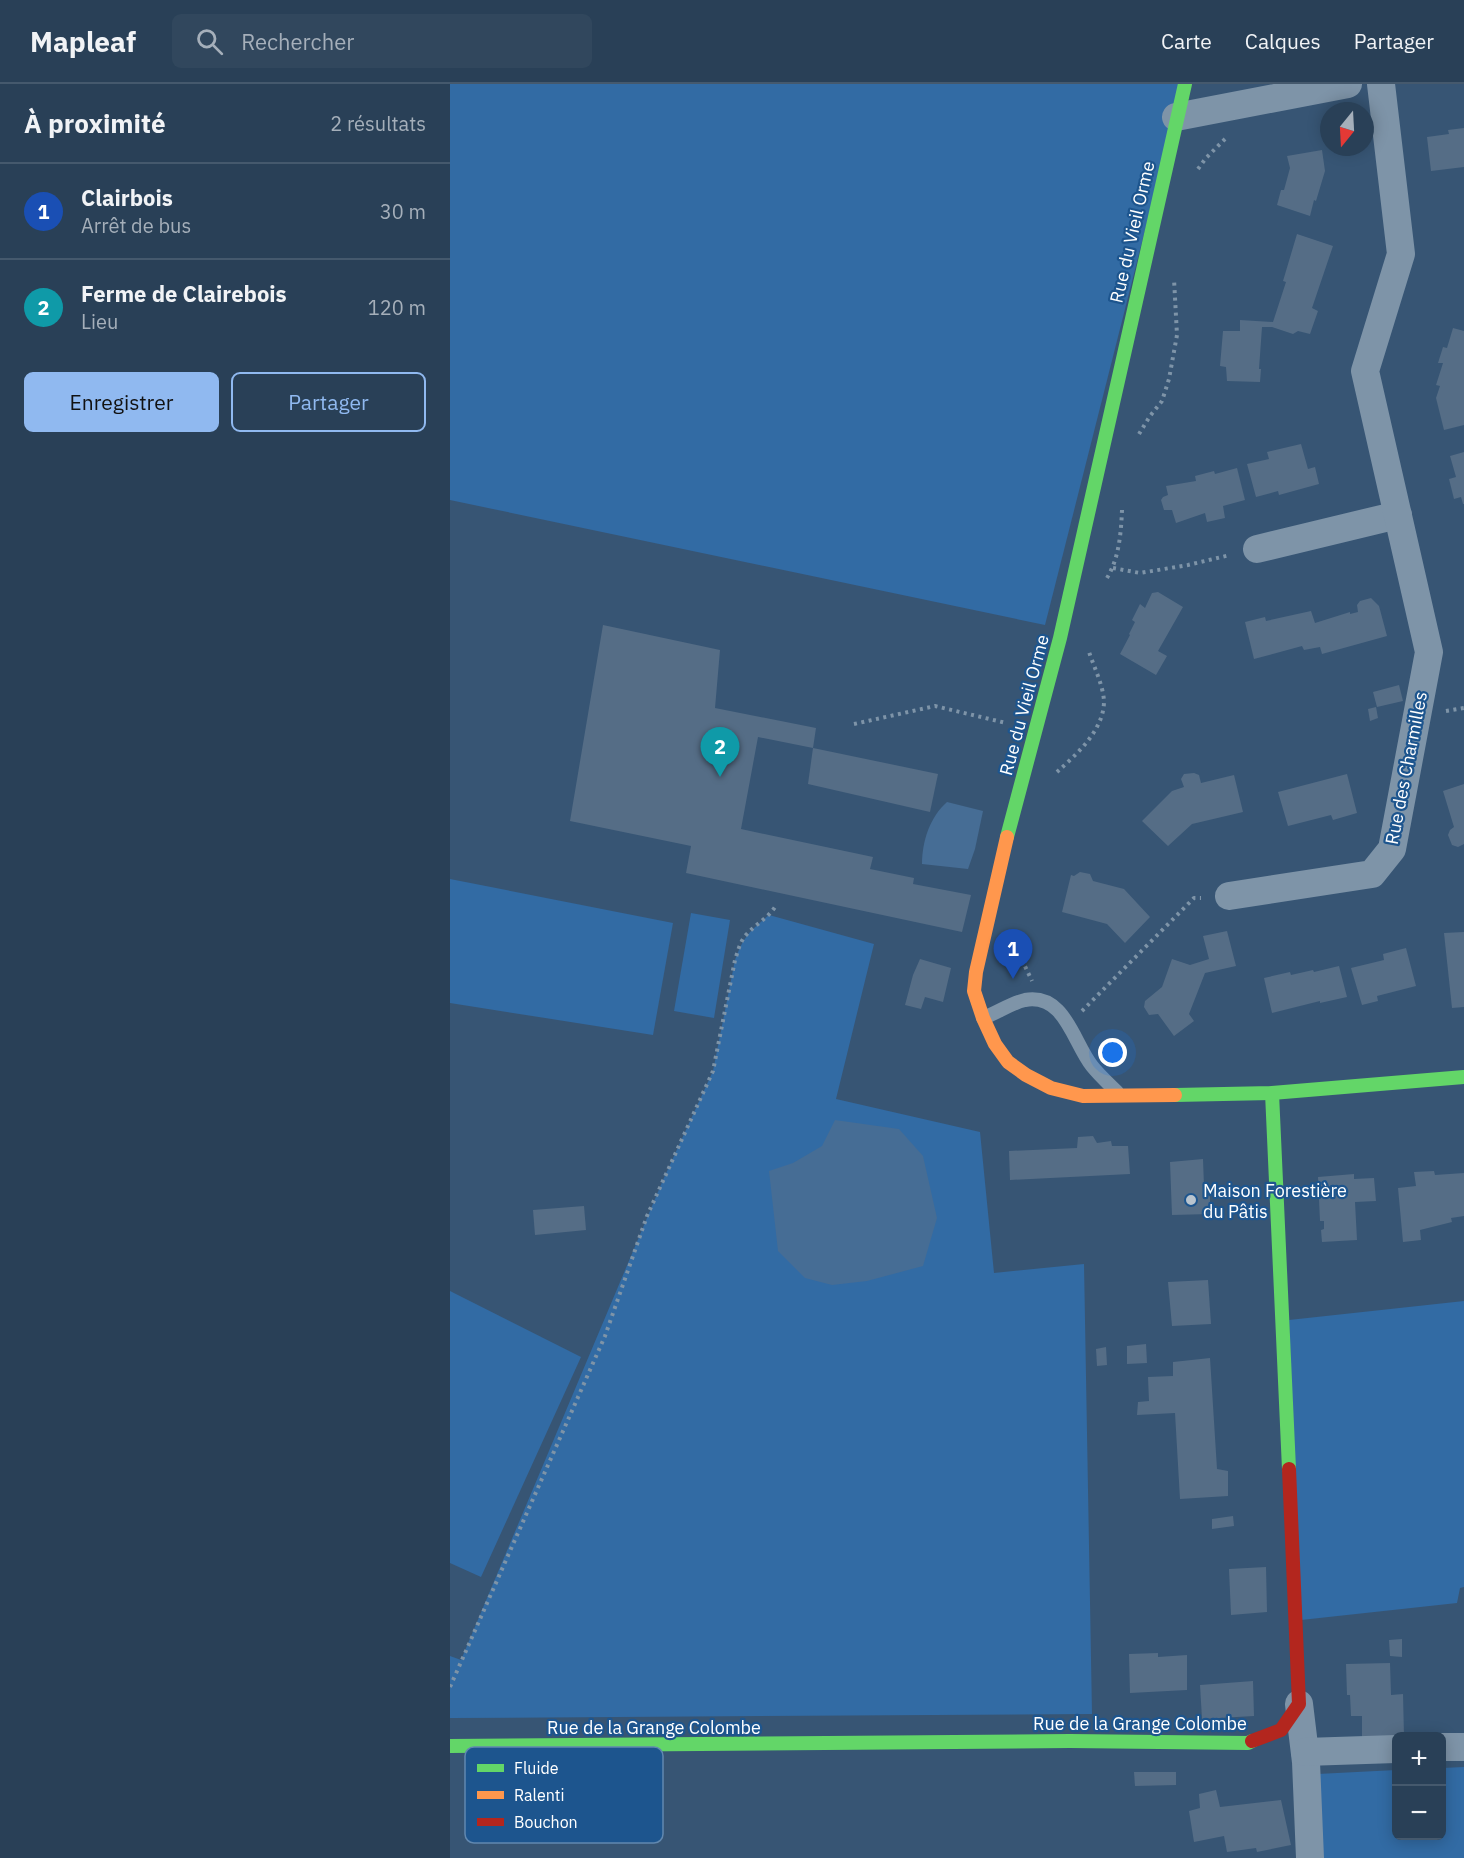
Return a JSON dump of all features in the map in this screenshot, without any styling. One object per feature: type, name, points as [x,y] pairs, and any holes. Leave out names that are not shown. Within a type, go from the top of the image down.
[{"type":"street","name":"Rue du Vieil Orme","points":[[1185,84],[1060,638],[1005,849],[976,972],[974,991],[995,1044],[1008,1062],[1026,1075],[1051,1088],[1083,1096],[1272,1093]]},
{"type":"street","points":[[1176,117],[1234,104],[1348,84]]},
{"type":"street","name":"Rue des Charmilles","points":[[1229,896],[1372,874],[1392,849],[1429,652],[1365,371],[1401,254],[1381,84]]},
{"type":"street","points":[[1257,549],[1398,515]]},
{"type":"street","points":[[1310,1858],[1305,1752],[1299,1704],[1272,1093],[1464,1077]]},
{"type":"street","name":"Rue de la Grange Colombe","points":[[450,1746],[1070,1741],[1248,1743],[1281,1731],[1299,1704]]},
{"type":"street","points":[[1446,1747],[1464,1747]]},
{"type":"street","points":[[1305,1752],[1392,1749]]},
{"type":"lane","points":[[983,1018],[1023,1000],[1038,999],[1054,1006],[1069,1024],[1091,1066],[1121,1096]]},
{"type":"path","points":[[1194,175],[1206,158],[1236,128],[1234,104]]},
{"type":"path","points":[[1138,435],[1162,401],[1169,379],[1177,334],[1174,273]]},
{"type":"path","points":[[1101,587],[1113,567],[1117,554],[1122,506]]},
{"type":"path","points":[[1113,567],[1140,573],[1188,565],[1257,549]]},
{"type":"path","points":[[1055,774],[1085,743],[1098,726],[1102,716],[1104,699],[1087,645]]},
{"type":"path","points":[[854,724],[934,706],[1036,731]]},
{"type":"path","points":[[1069,1024],[1194,898],[1229,896]]},
{"type":"path","points":[[450,1687],[605,1336],[647,1216],[712,1071],[740,945],[746,935],[776,907]]},
{"type":"path","points":[[1016,936],[1021,958],[1038,999]]},
{"type":"shaded area","points":[[450,84],[1182,84],[1045,625],[450,500]]},
{"type":"shaded area","points":[[947,802],[983,811],[968,869],[922,864],[928,830],[936,815]]},
{"type":"shaded area","points":[[450,879],[673,923],[653,1035],[450,1003]]},
{"type":"shaded area","points":[[691,913],[730,920],[714,1018],[674,1011]]},
{"type":"shaded area","points":[[769,915],[874,944],[836,1099],[980,1132],[994,1273],[1084,1264],[1092,1714],[450,1718],[450,1656],[461,1660],[663,1180],[713,1071],[738,952],[748,935]]},
{"type":"shaded area","points":[[835,1120],[899,1129],[923,1156],[937,1218],[923,1266],[867,1281],[832,1285],[805,1278],[778,1251],[769,1171],[793,1163],[822,1146]]},
{"type":"shaded area","points":[[450,1291],[581,1357],[481,1577],[450,1563]]},
{"type":"shaded area","points":[[1464,1301],[1464,1587],[1460,1588],[1457,1603],[1301,1620],[1289,1320]]},
{"type":"shaded area","points":[[1464,1767],[1464,1858],[1301,1858],[1298,1775],[1392,1770],[1392,1840],[1446,1840],[1446,1768]]},
{"type":"building","points":[[1464,128],[1464,167],[1431,171],[1427,137],[1449,134],[1448,130]]},
{"type":"building","points":[[1320,150],[1320,156],[1323,156],[1325,171],[1310,216],[1277,205],[1290,168],[1287,156]]},
{"type":"building","points":[[1297,234],[1333,246],[1312,308],[1318,311],[1310,334],[1298,331],[1293,334],[1272,327],[1262,327],[1260,382],[1227,381],[1226,367],[1220,366],[1223,331],[1240,331],[1240,320],[1273,322],[1286,282],[1283,281]]},
{"type":"building","points":[[1453,328],[1464,331],[1464,425],[1444,430],[1436,398],[1440,386],[1436,385],[1443,363],[1438,363],[1443,347],[1447,348]]},
{"type":"building","points":[[1301,444],[1308,469],[1315,467],[1319,484],[1279,495],[1278,491],[1256,497],[1247,464],[1269,459],[1267,452]]},
{"type":"building","points":[[1464,452],[1463,504],[1461,497],[1454,499],[1449,479],[1456,477],[1450,456]]},
{"type":"building","points":[[1237,468],[1245,500],[1223,506],[1225,518],[1207,522],[1205,513],[1176,523],[1172,510],[1164,510],[1161,500],[1168,495],[1166,486],[1196,481],[1195,476],[1214,471],[1215,474]]},
{"type":"building","points":[[1158,592],[1183,607],[1158,651],[1167,656],[1156,675],[1120,654],[1130,635],[1135,622],[1132,620],[1140,604],[1145,608],[1152,593]]},
{"type":"building","points":[[1371,598],[1379,606],[1387,636],[1322,654],[1320,647],[1304,650],[1302,646],[1254,659],[1245,622],[1265,617],[1266,621],[1311,611],[1315,623],[1350,612],[1350,614],[1358,612],[1357,605],[1360,601]]},
{"type":"building","points":[[603,625],[720,650],[715,708],[816,728],[813,748],[758,737],[741,829],[873,857],[870,869],[914,878],[913,884],[971,895],[962,932],[686,873],[691,846],[570,821]]},
{"type":"building","points":[[1399,685],[1403,701],[1377,707],[1373,692]]},
{"type":"building","points":[[1376,707],[1378,718],[1370,721],[1368,709]]},
{"type":"building","points":[[813,748],[938,774],[930,812],[808,784]]},
{"type":"building","points":[[1184,774],[1199,775],[1201,783],[1234,775],[1243,812],[1192,824],[1168,846],[1142,821],[1172,791],[1184,787],[1181,779]]},
{"type":"building","points":[[1347,774],[1357,813],[1333,820],[1331,815],[1288,826],[1278,792]]},
{"type":"building","points":[[1464,784],[1464,844],[1458,847],[1452,845],[1448,835],[1454,827],[1443,791]]},
{"type":"building","points":[[1080,872],[1090,874],[1093,881],[1124,889],[1150,917],[1125,943],[1107,924],[1062,912],[1071,875],[1074,876]]},
{"type":"building","points":[[1227,931],[1236,966],[1205,973],[1189,1014],[1194,1021],[1174,1036],[1158,1014],[1149,1015],[1144,1007],[1145,1001],[1162,987],[1172,959],[1190,965],[1209,959],[1203,936]]},
{"type":"building","points":[[1464,932],[1464,1007],[1452,1008],[1444,933]]},
{"type":"building","points":[[1406,948],[1416,986],[1377,996],[1378,1001],[1362,1005],[1351,968],[1384,960],[1383,954]]},
{"type":"building","points":[[920,959],[951,968],[943,1002],[925,997],[921,1009],[905,1005]]},
{"type":"building","points":[[1339,966],[1347,997],[1272,1013],[1264,978],[1290,972],[1291,975],[1313,970],[1314,972]]},
{"type":"building","points":[[1093,1136],[1097,1143],[1111,1141],[1112,1146],[1128,1146],[1130,1174],[1010,1180],[1009,1151],[1077,1148],[1078,1137]]},
{"type":"building","name":"Maison Forestière du Pâtis","points":[[1203,1159],[1204,1186],[1210,1186],[1210,1214],[1172,1215],[1170,1162]]},
{"type":"building","points":[[1434,1171],[1435,1175],[1464,1173],[1464,1216],[1451,1218],[1452,1222],[1420,1230],[1421,1240],[1403,1242],[1398,1188],[1416,1186],[1414,1172]]},
{"type":"building","points":[[1354,1174],[1354,1179],[1374,1178],[1376,1201],[1355,1202],[1357,1240],[1322,1242],[1321,1230],[1324,1229],[1324,1221],[1320,1221],[1318,1177]]},
{"type":"building","points":[[584,1206],[586,1230],[535,1235],[533,1210]]},
{"type":"building","points":[[1208,1280],[1211,1324],[1172,1326],[1168,1282]]},
{"type":"building","points":[[1146,1344],[1147,1363],[1127,1364],[1127,1346]]},
{"type":"building","points":[[1106,1347],[1107,1365],[1097,1366],[1096,1349]]},
{"type":"building","points":[[1210,1358],[1217,1469],[1228,1471],[1228,1496],[1180,1499],[1175,1413],[1137,1415],[1138,1402],[1149,1401],[1148,1377],[1173,1376],[1173,1362]]},
{"type":"building","points":[[1233,1516],[1234,1526],[1212,1529],[1212,1519]]},
{"type":"building","points":[[1266,1567],[1267,1612],[1231,1615],[1229,1569]]},
{"type":"building","points":[[1402,1639],[1402,1657],[1390,1656],[1389,1640]]},
{"type":"building","points":[[1158,1653],[1158,1657],[1187,1655],[1187,1690],[1130,1693],[1129,1654]]},
{"type":"building","points":[[1390,1663],[1391,1695],[1403,1694],[1404,1732],[1392,1732],[1392,1738],[1362,1742],[1362,1716],[1351,1716],[1350,1695],[1347,1695],[1346,1664]]},
{"type":"building","points":[[1253,1681],[1254,1716],[1202,1719],[1200,1685]]},
{"type":"building","points":[[1134,1772],[1176,1772],[1176,1785],[1135,1786]]},
{"type":"building","points":[[1216,1790],[1220,1807],[1281,1800],[1291,1845],[1257,1852],[1256,1848],[1227,1852],[1224,1836],[1194,1842],[1189,1811],[1200,1808],[1199,1794]]},
{"type":"traffic: fast","points":[[1007,837],[1060,638],[1185,84]]},
{"type":"traffic: fast","points":[[1175,1095],[1272,1093],[1464,1077]]},
{"type":"traffic: fast","points":[[1272,1093],[1289,1469]]},
{"type":"traffic: fast","points":[[450,1746],[1070,1741],[1248,1743],[1252,1741]]},
{"type":"traffic: slow","points":[[1007,837],[976,972],[974,991],[995,1044],[1008,1062],[1026,1075],[1051,1088],[1083,1096],[1175,1095]]},
{"type":"traffic: jam","points":[[1252,1741],[1281,1730],[1299,1704],[1289,1469]]},
{"type":"place","name":"Ferme de Clairebois","points":[[720,777]]},
{"type":"place","name":"Clairbois","points":[[1013,979]]},
{"type":"place","name":"Maison Forestière du Pâtis","points":[[1191,1200]]}]
